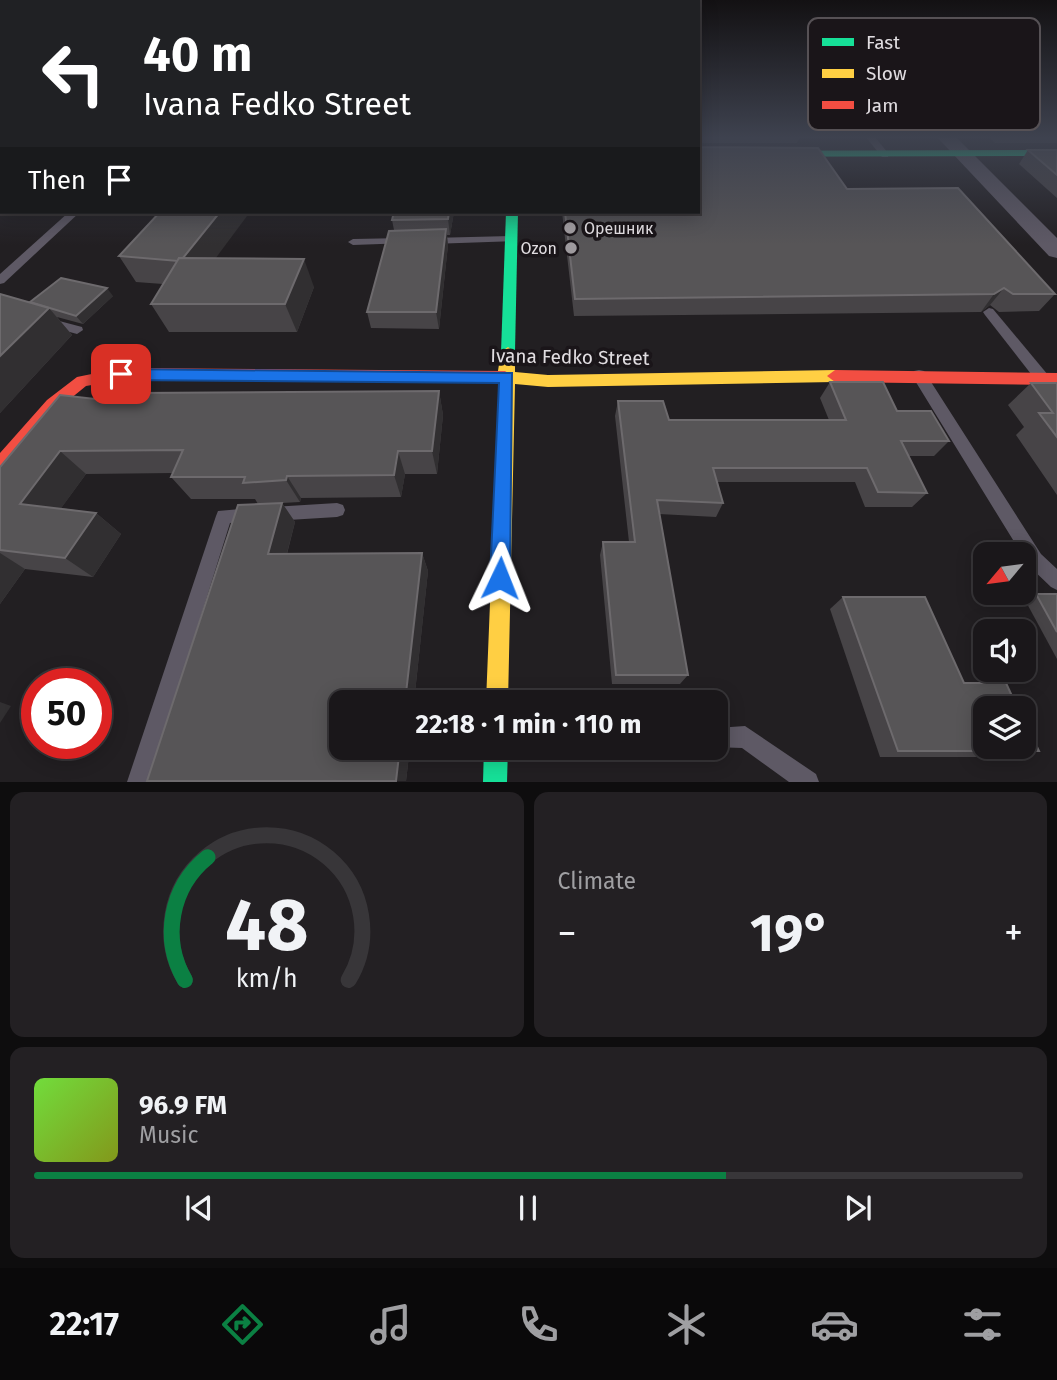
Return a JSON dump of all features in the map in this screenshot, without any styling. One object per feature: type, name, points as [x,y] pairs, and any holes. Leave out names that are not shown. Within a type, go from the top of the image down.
[{"type":"main road","points":[[497,690],[512,214]]},
{"type":"main road","name":"Ivana Fedko Street","points":[[0,465],[53,404],[82,381],[121,374],[507,377],[548,381],[919,375],[1050,379]]},
{"type":"main road","points":[[495,782],[496,760]]},
{"type":"street","points":[[980,172],[1057,251]]},
{"type":"lane","points":[[0,280],[73,214]]},
{"type":"lane","points":[[353,242],[511,239]]},
{"type":"lane","points":[[989,312],[1050,379]]},
{"type":"lane","points":[[38,319],[77,330]]},
{"type":"lane","points":[[919,375],[1035,560],[1057,581]]},
{"type":"lane","points":[[138,782],[225,516],[337,510]]},
{"type":"lane","points":[[728,738],[745,737],[808,782]]},
{"type":"building","points":[[700,172],[835,172],[847,189],[958,188],[1055,294],[1013,294],[1004,288],[994,294],[575,299],[565,214],[700,214]]},
{"type":"building","points":[[158,214],[218,214],[178,261],[119,256]]},
{"type":"building","points":[[394,214],[449,214],[448,219],[392,220]]},
{"type":"building","points":[[446,229],[436,312],[367,312],[389,231]]},
{"type":"building","points":[[179,258],[304,259],[285,304],[151,304]]},
{"type":"building","points":[[61,278],[107,288],[76,316],[30,302]]},
{"type":"building","points":[[0,294],[49,308],[0,356]]},
{"type":"building","points":[[830,382],[883,382],[897,411],[931,411],[949,441],[901,441],[927,493],[878,492],[867,468],[713,468],[723,503],[657,500],[688,675],[616,675],[603,542],[635,542],[618,401],[663,401],[669,420],[846,420]]},
{"type":"building","points":[[1031,383],[1057,383],[1057,437],[1039,413],[1053,413]]},
{"type":"building","points":[[439,391],[432,451],[398,451],[394,475],[287,476],[286,480],[243,483],[245,477],[171,477],[183,450],[60,451],[20,504],[96,513],[65,558],[0,550],[0,467],[60,395],[131,403],[136,393]]},
{"type":"building","points":[[282,503],[268,554],[422,553],[406,690],[329,690],[329,760],[398,760],[396,781],[147,781],[238,505]]},
{"type":"building","points":[[1036,594],[1057,594],[1057,632]]},
{"type":"building","points":[[843,597],[925,597],[964,683],[1006,683],[1012,696],[973,696],[973,751],[898,751]]},
{"type":"traffic: fast","points":[[508,352],[512,214]]},
{"type":"traffic: fast","points":[[495,782],[496,760]]},
{"type":"traffic: slow","points":[[497,690],[508,352]]},
{"type":"traffic: slow","points":[[505,377],[548,381],[835,376]]},
{"type":"traffic: jam","points":[[0,465],[53,404],[82,381],[121,374],[505,377]]},
{"type":"traffic: jam","points":[[835,376],[1057,379]]},
{"type":"place","name":"Орешник","points":[[570,228]]},
{"type":"place","name":"Ozon","points":[[571,248]]},
{"type":"route","points":[[121,374],[507,377],[500,578]]}]
